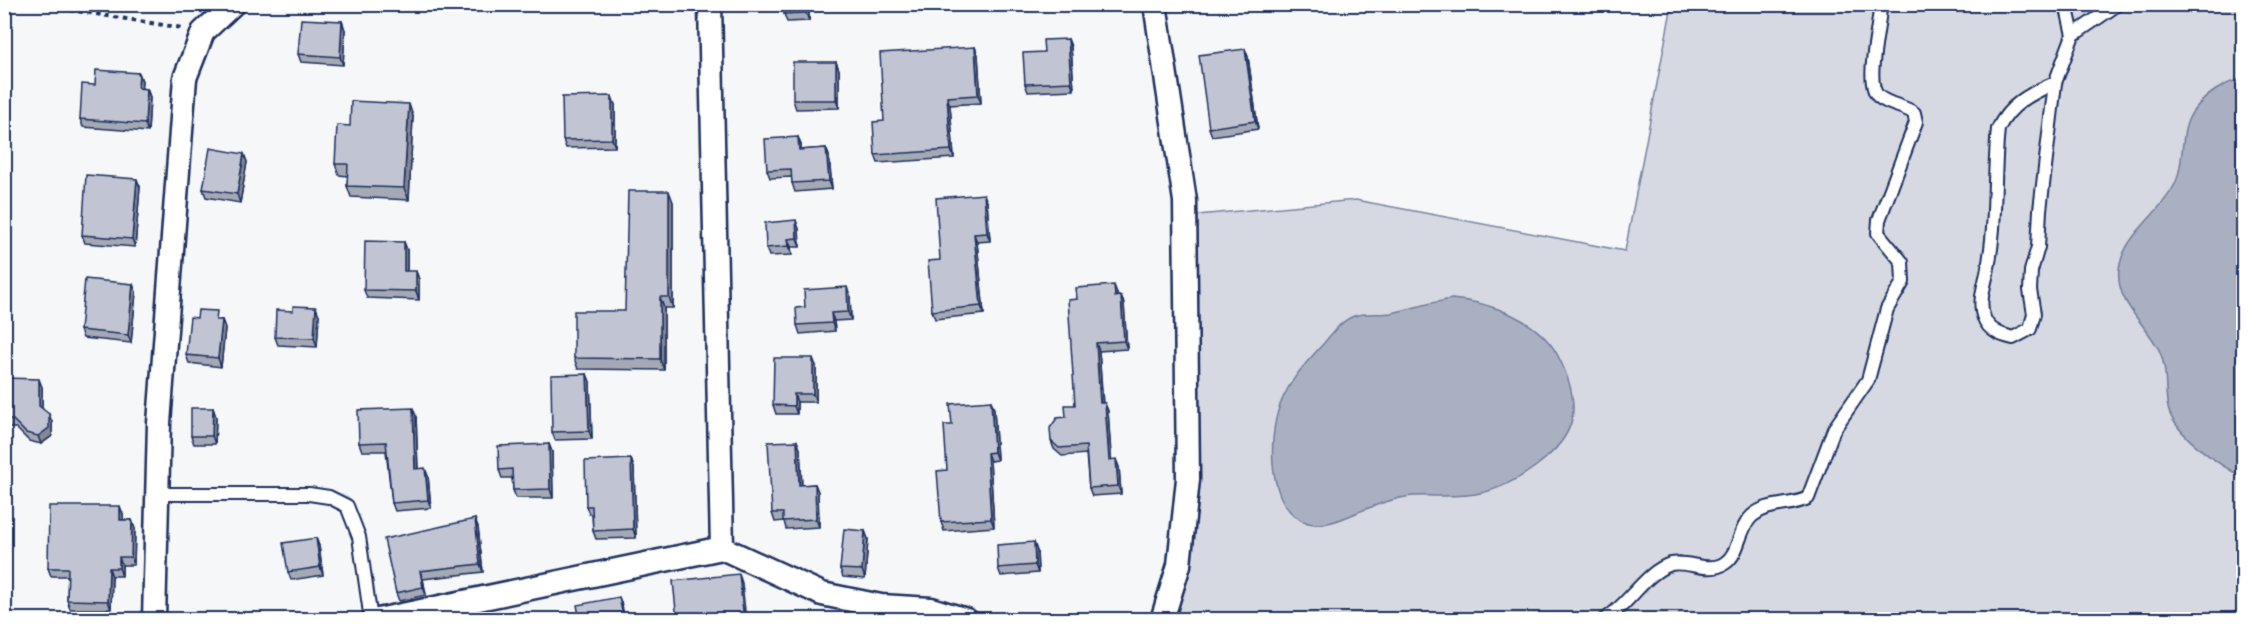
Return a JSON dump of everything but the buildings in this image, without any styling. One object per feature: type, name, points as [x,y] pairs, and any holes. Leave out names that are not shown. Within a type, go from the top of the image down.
[{"type":"street","points":[[154,620],[159,423],[185,78],[202,32],[233,4]]},
{"type":"street","points":[[710,4],[722,548]]},
{"type":"street","points":[[1155,4],[1185,201],[1188,445],[1188,480],[1179,565],[1162,620]]},
{"type":"street","points":[[378,620],[410,617],[722,548],[822,594],[890,613],[931,609],[966,620]]},
{"type":"lane","points":[[1604,620],[1624,605],[1660,569],[1673,564],[1713,568],[1724,564],[1731,557],[1750,518],[1773,506],[1808,498],[1834,429],[1868,380],[1887,309],[1902,282],[1905,270],[1902,261],[1878,233],[1880,220],[1916,122],[1914,113],[1878,97],[1874,90],[1871,78],[1878,41],[1880,4]]},
{"type":"lane","points":[[2055,83],[2022,100],[2004,117],[1998,129],[1992,245],[1981,301],[1983,318],[1989,327],[2000,335],[2013,338],[2030,329],[2034,314],[2030,290],[2031,271],[2038,247],[2040,210],[2055,83],[2073,35],[2066,4]]},
{"type":"lane","points":[[2073,35],[2118,4]]},
{"type":"lane","points":[[157,494],[309,494],[329,498],[347,506],[359,537],[371,620]]},
{"type":"lane","points":[[2234,620],[2244,617]]},
{"type":"path","points":[[34,4],[202,32]]},
{"type":"shaded area","points":[[1672,5],[2243,5],[2243,619],[1174,620],[1191,564],[1199,497],[1198,215],[1356,200],[1625,251]]},
{"type":"water","points":[[2244,79],[2243,477],[2199,448],[2172,418],[2168,408],[2162,357],[2153,340],[2126,303],[2119,282],[2119,270],[2127,246],[2175,184],[2186,127],[2194,110],[2216,90]]},
{"type":"water","points":[[1452,299],[1482,304],[1511,314],[1538,331],[1557,354],[1570,386],[1573,403],[1572,419],[1559,444],[1548,456],[1522,476],[1481,493],[1406,497],[1339,520],[1320,524],[1308,523],[1294,516],[1284,504],[1278,488],[1274,471],[1273,435],[1280,405],[1299,372],[1334,331],[1349,318],[1363,314],[1391,313]]}]
